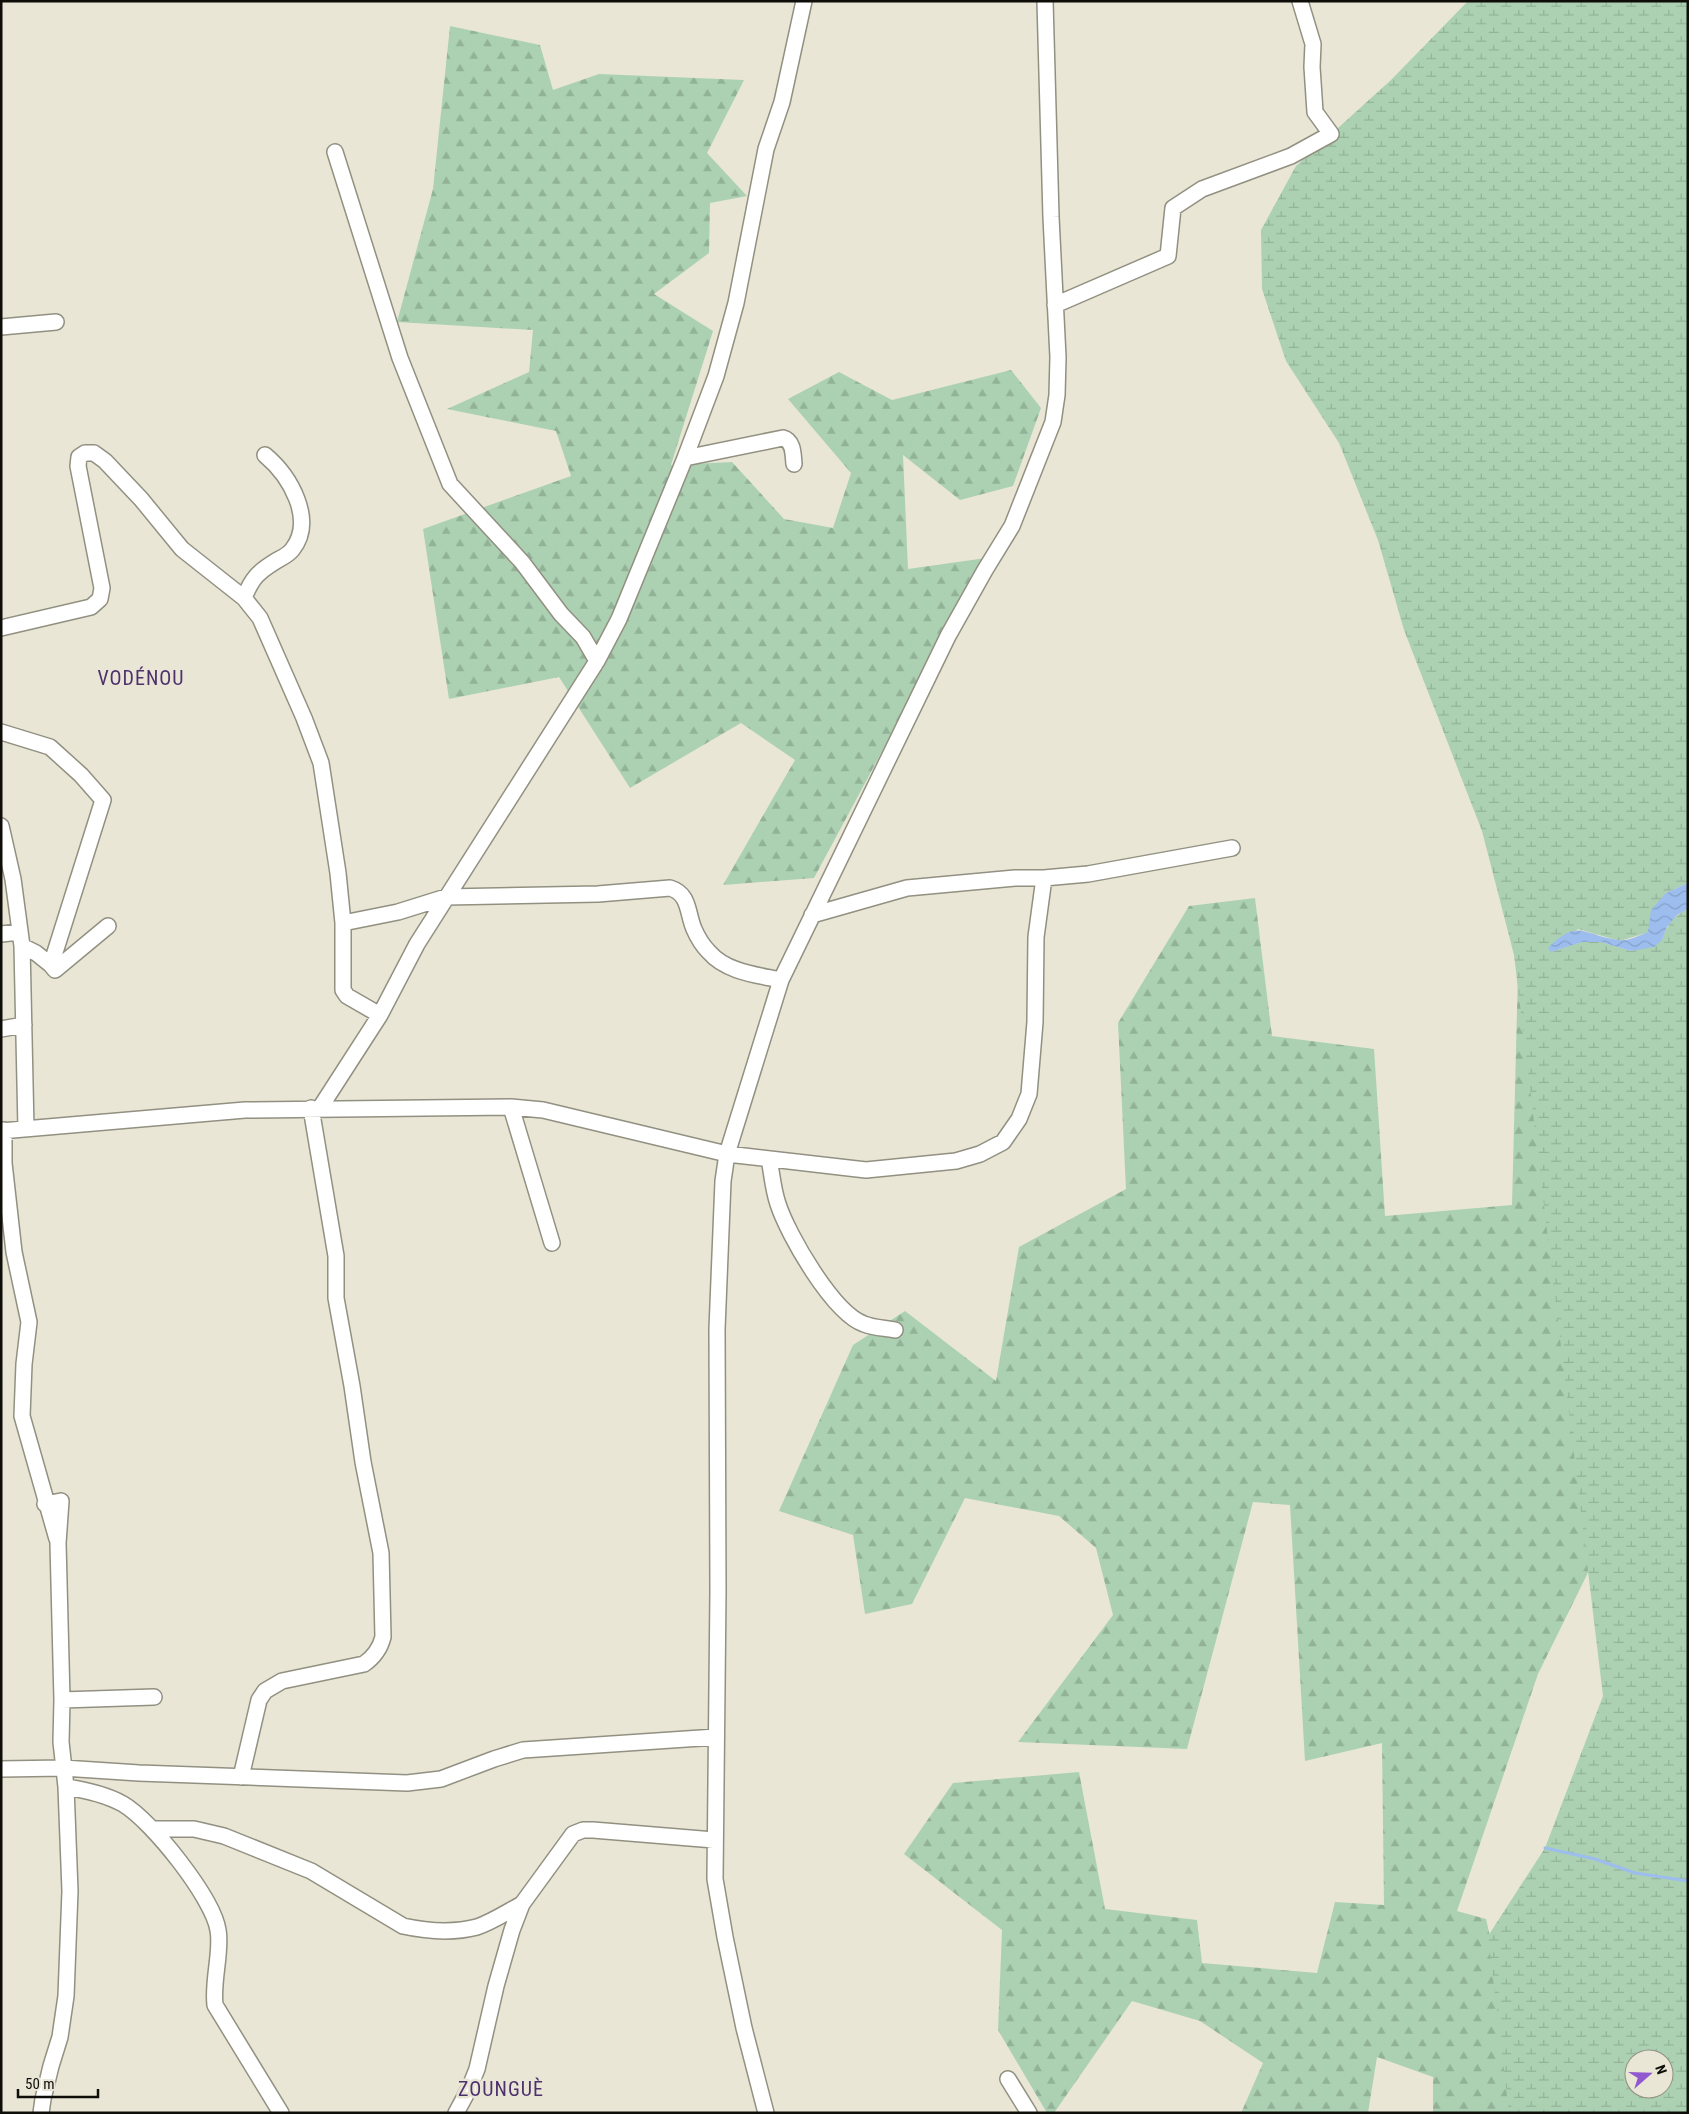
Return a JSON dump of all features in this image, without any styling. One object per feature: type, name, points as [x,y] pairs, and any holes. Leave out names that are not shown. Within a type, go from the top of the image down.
[{"type":"street","points":[[241,1777],[259,1700],[265,1691],[282,1681],[364,1664],[372,1658],[380,1646],[383,1637],[381,1552],[364,1470],[352,1386],[336,1298],[336,1256],[315,1108],[380,1015],[416,944],[597,661],[619,619],[685,458],[716,376],[736,303],[766,150],[782,102],[804,1]]},
{"type":"street","points":[[766,2113],[744,2028],[715,1879],[718,1591],[717,1329],[723,1181],[727,1154],[781,980],[948,636],[1012,526],[1053,422],[1057,395],[1058,357],[1045,1]]},
{"type":"street","points":[[1055,305],[1168,256],[1173,208],[1202,189],[1291,156],[1331,134],[1315,112],[1312,67],[1313,44],[1300,1]]},
{"type":"street","points":[[335,152],[400,358],[450,484],[522,562],[561,614],[584,637],[597,661]]},
{"type":"street","points":[[1,327],[56,322]]},
{"type":"street","points":[[685,458],[783,438],[791,444],[794,464]]},
{"type":"street","points":[[1,628],[91,607],[100,599],[102,588],[78,466],[79,457],[85,453],[94,454],[105,461],[141,499],[182,549],[244,598],[260,618],[304,718],[321,764],[334,842],[343,923],[343,990],[348,996],[380,1015]]},
{"type":"street","points":[[244,598],[251,581],[257,574],[291,550],[302,529],[301,513],[287,477],[279,466],[265,455]]},
{"type":"street","points":[[1,732],[50,747],[81,775],[103,800],[51,965]]},
{"type":"street","points":[[1,826],[13,879],[21,939],[26,1128]]},
{"type":"street","points":[[812,915],[907,888],[1015,878],[1044,878],[1088,874],[1232,848]]},
{"type":"street","points":[[41,2113],[49,2074],[60,2037],[66,1996],[70,1891],[66,1786],[61,1742],[62,1700],[58,1544],[22,1416],[24,1364],[29,1322],[14,1252],[2,1131],[245,1110],[511,1107],[543,1110],[727,1154],[768,1159],[866,1170],[956,1161],[980,1154],[1003,1142],[1019,1119],[1030,1094],[1035,1022],[1036,937],[1044,878]]},
{"type":"street","points":[[343,923],[398,912],[446,897],[598,894],[670,888],[679,891],[685,898],[694,930],[709,953],[727,965],[748,973],[781,980]]},
{"type":"street","points":[[1,934],[21,939],[56,970],[108,926]]},
{"type":"street","points":[[1,1029],[24,1025]]},
{"type":"street","points":[[511,1107],[552,1243]]},
{"type":"street","points":[[768,1159],[778,1204],[791,1235],[808,1266],[843,1308],[854,1318],[863,1324],[895,1330]]},
{"type":"street","points":[[62,1700],[154,1697]]},
{"type":"street","points":[[1,1769],[63,1768],[241,1777],[430,1782],[523,1750],[716,1738]]},
{"type":"street","points":[[66,1786],[101,1793],[124,1805],[153,1829],[202,1895],[213,1913],[219,1932],[214,1993],[215,2005],[281,2113]]},
{"type":"street","points":[[153,1829],[194,1828],[224,1836],[311,1872],[403,1926],[418,1929],[456,1930],[476,1927],[522,1904]]},
{"type":"street","points":[[456,2113],[470,2089],[477,2069],[499,1977],[512,1930],[522,1904],[573,1834],[578,1831],[593,1830],[714,1840]]},
{"type":"street","points":[[1008,2079],[1030,2113]]},
{"type":"green space","points":[[1468,1],[1688,1],[1688,883],[1666,893],[1649,932],[1620,941],[1578,929],[1551,952],[1581,942],[1601,942],[1631,951],[1662,940],[1671,921],[1688,909],[1688,2113],[1509,2113],[1488,1936],[1545,1848],[1603,1696],[1514,955],[1482,831],[1404,630],[1378,540],[1339,443],[1286,361],[1262,289],[1261,230],[1296,166],[1391,80]]},
{"type":"green space","points":[[450,26],[540,45],[553,90],[599,74],[744,80],[707,153],[747,196],[710,203],[709,253],[654,294],[713,331],[671,465],[732,462],[784,519],[833,528],[851,473],[788,399],[839,372],[892,400],[1011,370],[1041,408],[1013,486],[960,500],[903,455],[908,569],[986,558],[814,878],[723,885],[795,760],[741,723],[630,788],[559,677],[449,699],[423,529],[571,476],[556,431],[447,409],[529,372],[533,330],[397,322],[433,189]]},
{"type":"green space","points":[[1255,898],[1272,1036],[1374,1049],[1385,1216],[1512,1205],[1518,972],[1611,1526],[1538,1674],[1457,1911],[1486,1919],[1530,2113],[1433,2113],[1433,2077],[1377,2057],[1368,2113],[1241,2113],[1263,2063],[1200,2021],[1132,2001],[1054,2113],[1047,2113],[998,2030],[1002,1930],[904,1854],[953,1783],[1079,1772],[1105,1909],[1197,1920],[1202,1963],[1317,1973],[1335,1902],[1384,1905],[1382,1743],[1305,1761],[1290,1505],[1253,1502],[1187,1749],[1018,1742],[1113,1615],[1096,1548],[1059,1516],[965,1498],[912,1604],[865,1614],[853,1535],[779,1511],[853,1345],[905,1311],[996,1381],[1019,1247],[1126,1189],[1118,1023],[1189,906]]},
{"type":"water","points":[[1688,883],[1688,909],[1677,915],[1667,927],[1662,940],[1654,947],[1631,951],[1601,942],[1582,942],[1551,952],[1548,948],[1567,933],[1575,931],[1622,940],[1648,932],[1651,910],[1666,893]]},
{"type":"waterway","points":[[1545,1848],[1595,1859],[1635,1873],[1688,1881]]},
{"type":"district","name":"VODÉNOU","points":[[141,678]]},
{"type":"district","name":"ZOUNGUÈ","points":[[501,2089]]}]
